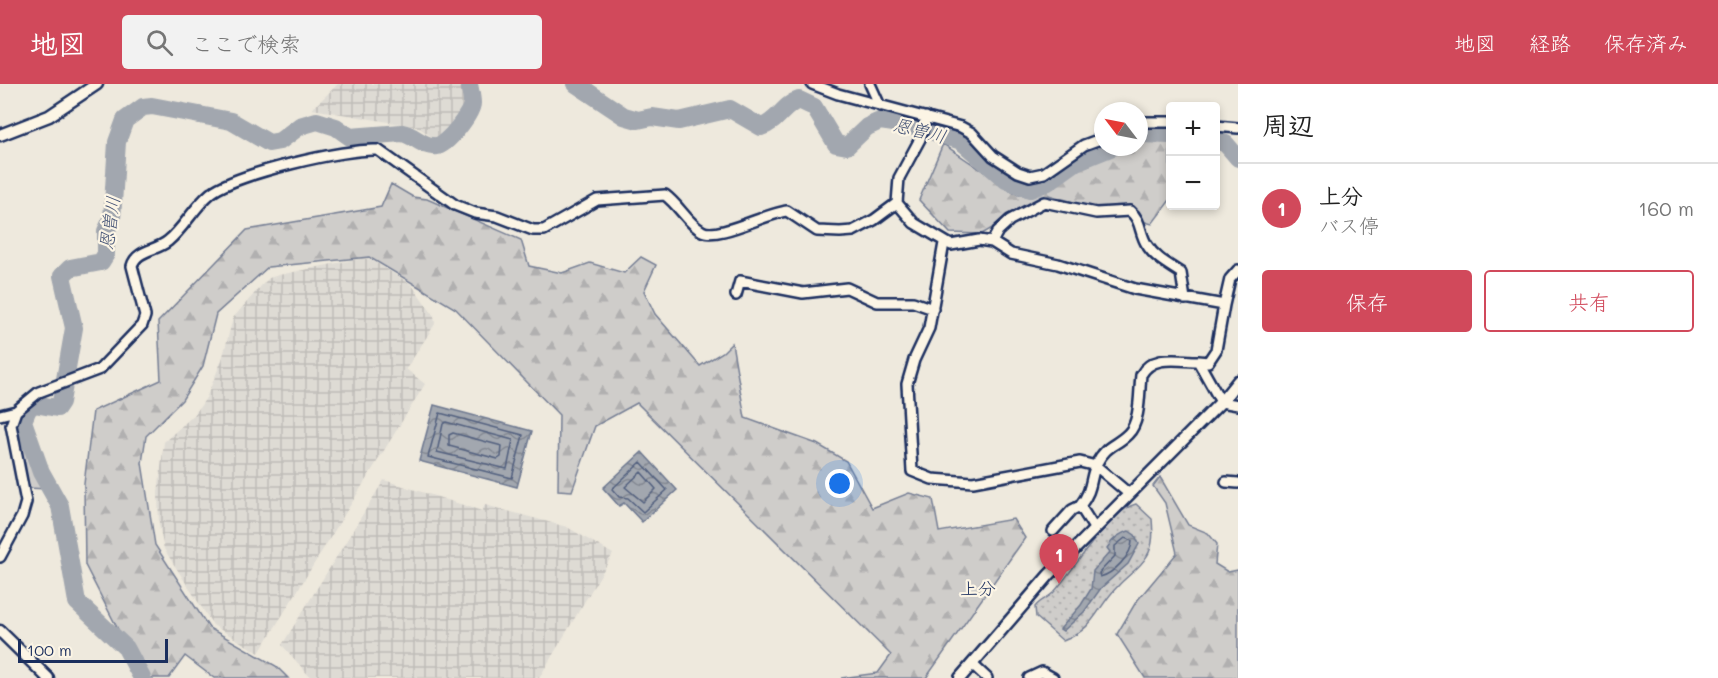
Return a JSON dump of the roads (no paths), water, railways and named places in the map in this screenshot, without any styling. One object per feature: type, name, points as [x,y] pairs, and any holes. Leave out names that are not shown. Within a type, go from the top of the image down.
[{"type":"street","points":[[0,135],[49,116],[97,84]]},
{"type":"street","points":[[812,84],[926,120],[966,130],[993,156],[1018,172],[1030,176],[1044,173],[1084,145],[1094,141]]},
{"type":"street","points":[[870,84],[880,106]]},
{"type":"street","points":[[926,120],[922,133],[899,178],[897,203],[914,223],[944,243],[951,245],[979,240],[992,242],[1011,254],[1058,264],[1135,289],[1224,305]]},
{"type":"street","points":[[1148,122],[1166,122]]},
{"type":"street","points":[[1220,126],[1238,128]]},
{"type":"street","points":[[0,415],[16,411],[36,393],[100,369],[142,325],[145,316],[132,266],[134,259],[141,253],[155,250],[173,237],[215,190],[266,170],[327,155],[378,150],[455,205],[475,213],[497,216],[533,230],[544,230],[597,200],[608,199],[665,195],[699,230],[715,234],[756,219],[788,211],[817,231],[853,231],[874,220],[897,203]]},
{"type":"street","points":[[992,242],[998,231],[1011,220],[1044,202],[1096,213],[1130,211],[1138,218],[1145,243],[1154,254],[1181,273],[1185,299]]},
{"type":"street","points":[[944,243],[929,328],[914,360],[907,384],[912,471],[932,479],[973,482],[1080,462],[1095,466],[1128,493]]},
{"type":"street","points":[[1053,531],[1072,510],[1080,506],[1093,483],[1095,466],[1113,442],[1127,435],[1134,425],[1145,368],[1161,360],[1208,362],[1216,350],[1230,279],[1238,270]]},
{"type":"street","points":[[735,296],[740,281],[802,293],[847,288],[877,302],[913,302],[933,309]]},
{"type":"street","points":[[1198,362],[1221,402]]},
{"type":"street","points":[[960,678],[1048,575],[1221,402],[1238,381]]},
{"type":"street","points":[[1221,402],[1238,405]]},
{"type":"street","points":[[0,557],[22,516],[26,502],[11,426],[16,411]]},
{"type":"street","points":[[1226,482],[1238,483]]},
{"type":"street","points":[[1080,506],[1094,528]]},
{"type":"street","points":[[0,631],[48,678]]},
{"type":"street","points":[[972,664],[987,678]]},
{"type":"street","points":[[1029,678],[1042,672],[1053,678]]},
{"type":"water","points":[[434,405],[532,431],[517,487],[419,461]]},
{"type":"water","points":[[642,452],[677,490],[642,522],[624,503],[619,506],[603,488]]},
{"type":"water","points":[[1129,531],[1135,535],[1139,544],[1128,564],[1101,588],[1084,612],[1063,631],[1060,629],[1081,605],[1091,589],[1093,571],[1110,552],[1107,548],[1109,545],[1119,535]]},
{"type":"waterway","name":"恩曽川","points":[[142,678],[126,648],[77,602],[60,506],[41,472],[23,421],[28,409],[34,404],[57,408],[61,402],[74,328],[62,276],[70,268],[101,262],[106,254],[106,231],[112,219],[117,142],[125,120],[143,107],[152,106],[231,121],[269,143],[280,141],[300,126],[317,121],[336,127],[350,137],[402,133],[427,145],[437,146],[452,135],[468,114],[472,103],[469,84]]},
{"type":"waterway","name":"恩曽川","points":[[576,84],[624,116],[638,120],[652,117],[679,121],[730,109],[761,127],[772,122],[789,105],[799,100],[814,107],[836,144],[847,146],[867,127],[880,121],[915,126],[961,141],[1006,180],[1030,189],[1048,182],[1076,162],[1094,155]]},
{"type":"waterway","name":"恩曽川","points":[[1148,134],[1166,135]]},
{"type":"waterway","name":"恩曽川","points":[[1220,142],[1226,144],[1238,158]]},
{"type":"place","name":"上分","points":[[1059,584]]},
{"type":"district","name":"上分","points":[[978,588]]}]
